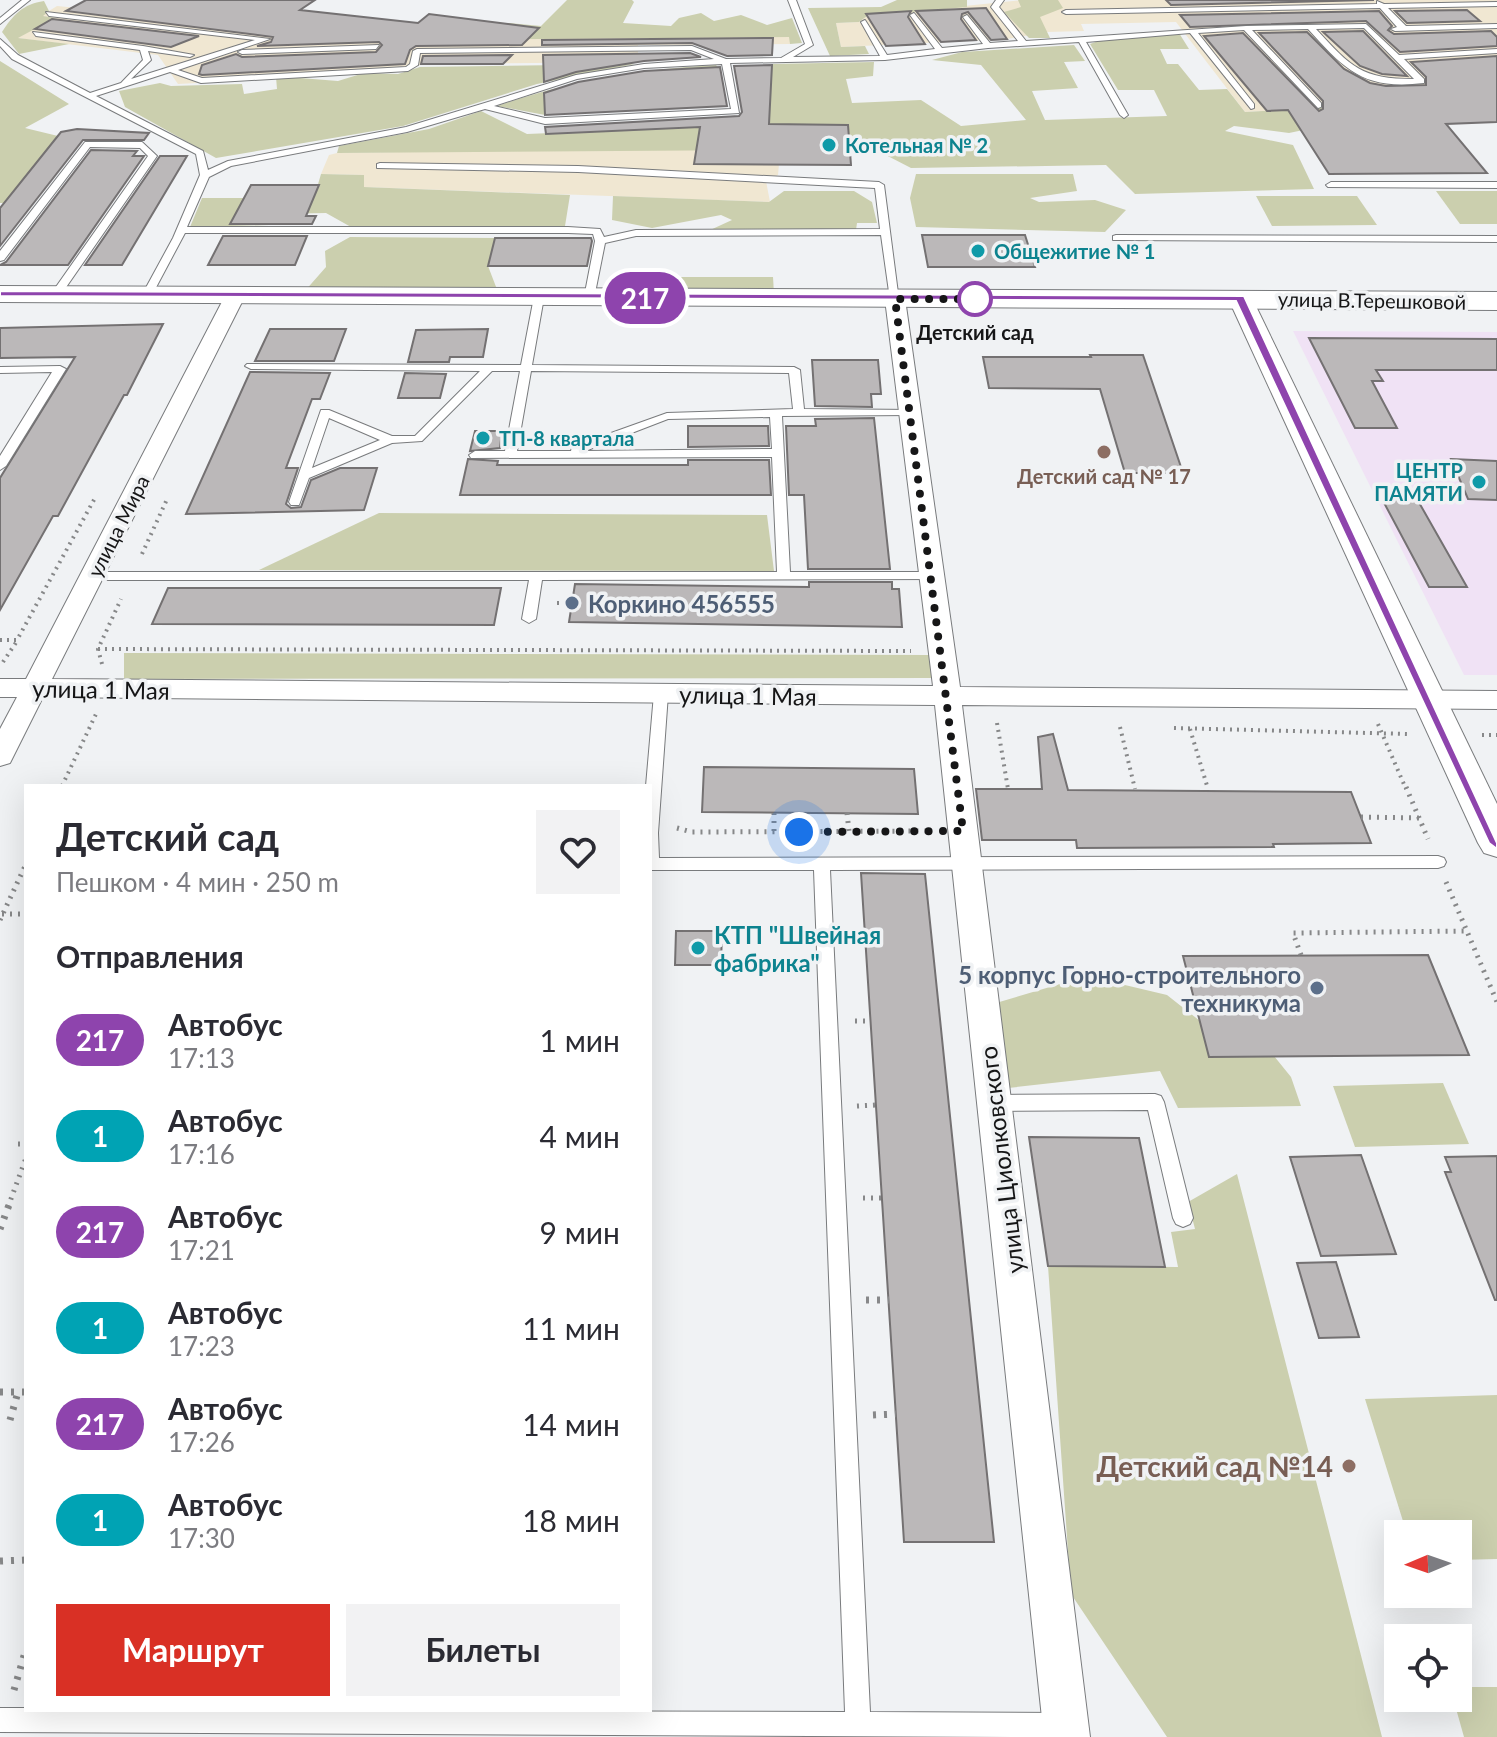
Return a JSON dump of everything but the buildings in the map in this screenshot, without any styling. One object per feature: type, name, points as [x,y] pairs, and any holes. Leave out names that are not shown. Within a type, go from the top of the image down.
[{"type":"main road","name":"улица В.Терешковой","points":[[0,294],[1497,301]]},
{"type":"street","name":"улица Мира","points":[[0,756],[235,296]]},
{"type":"street","points":[[1240,298],[1497,843]]},
{"type":"street","name":"улица Циолковского","points":[[895,299],[946,685],[1066,1731]]},
{"type":"street","name":"улица 1 Мая","points":[[0,688],[661,694],[946,685],[1497,700]]},
{"type":"lane","points":[[0,22],[26,0]]},
{"type":"lane","points":[[783,60],[809,45],[792,0]]},
{"type":"lane","points":[[1000,0],[995,7],[1024,43]]},
{"type":"lane","points":[[1380,3],[1404,29]]},
{"type":"lane","points":[[1066,12],[1380,3],[1497,4]]},
{"type":"lane","points":[[49,14],[266,39],[88,96]]},
{"type":"lane","points":[[914,15],[940,51]]},
{"type":"lane","points":[[967,17],[988,46]]},
{"type":"lane","points":[[865,22],[885,58]]},
{"type":"lane","points":[[205,175],[228,164],[407,129],[576,77],[644,66],[885,58],[988,46],[1192,31],[1246,28],[1366,26],[1421,81],[1389,82],[1355,75],[1310,27]]},
{"type":"lane","points":[[1370,30],[1497,26]]},
{"type":"lane","points":[[1246,28],[1318,105]]},
{"type":"lane","points":[[1192,31],[1251,106]]},
{"type":"lane","points":[[36,34],[190,55]]},
{"type":"lane","points":[[1081,40],[1124,115]]},
{"type":"lane","points":[[0,41],[15,57],[200,153],[205,175],[182,230],[147,295]]},
{"type":"lane","points":[[224,53],[376,47]]},
{"type":"lane","points":[[120,86],[147,60],[143,48]]},
{"type":"lane","points":[[172,70],[201,81],[408,69],[414,65],[417,51],[692,48],[725,61]]},
{"type":"lane","points":[[1398,57],[1497,51]]},
{"type":"lane","points":[[485,106],[545,121],[736,111],[725,61]]},
{"type":"lane","points":[[0,258],[88,144],[142,145],[153,156],[56,294]]},
{"type":"lane","points":[[380,166],[578,169],[879,185],[895,299]]},
{"type":"lane","points":[[1331,185],[1497,185]]},
{"type":"lane","points":[[182,230],[597,231],[600,241],[589,298]]},
{"type":"lane","points":[[600,241],[636,233],[885,232]]},
{"type":"lane","points":[[1116,238],[1497,239]]},
{"type":"lane","points":[[510,455],[539,297]]},
{"type":"lane","points":[[251,366],[794,370],[799,413]]},
{"type":"lane","points":[[304,476],[390,440],[418,439],[489,368]]},
{"type":"lane","points":[[0,370],[60,369],[0,466]]},
{"type":"lane","points":[[295,502],[325,412],[390,440]]},
{"type":"lane","points":[[564,454],[667,416],[910,412]]},
{"type":"lane","points":[[776,413],[784,576]]},
{"type":"lane","points":[[475,455],[778,453]]},
{"type":"lane","points":[[92,576],[932,576]]},
{"type":"lane","points":[[529,619],[536,576]]},
{"type":"lane","points":[[652,817],[661,694]]},
{"type":"lane","points":[[652,864],[822,862],[965,846],[1438,862]]},
{"type":"lane","points":[[822,862],[858,1724]]},
{"type":"lane","points":[[994,1103],[1155,1102],[1183,1218]]},
{"type":"lane","points":[[2,1720],[858,1724],[1066,1731]]},
{"type":"path","points":[[0,667],[99,491]]},
{"type":"path","points":[[0,640],[17,640]]},
{"type":"path","points":[[98,649],[922,651],[946,685]]},
{"type":"path","points":[[997,723],[1008,789]]},
{"type":"path","points":[[1120,727],[1135,790]]},
{"type":"path","points":[[1190,729],[1208,790]]},
{"type":"path","points":[[774,813],[774,832]]},
{"type":"path","points":[[847,813],[849,831]]},
{"type":"path","points":[[1361,817],[1419,818]]},
{"type":"path","points":[[652,831],[849,831],[965,846]]},
{"type":"path","points":[[1,917],[24,868]]},
{"type":"path","points":[[1,917],[24,914]]},
{"type":"path","points":[[1301,955],[1293,933],[1467,931]]},
{"type":"path","points":[[1,1226],[24,1163]]},
{"type":"path","points":[[0,1392],[22,1392],[10,1420]]},
{"type":"path","points":[[0,1561],[24,1560]]},
{"type":"path","points":[[2,1720],[24,1655]]},
{"type":"shaded area","points":[[1024,0],[1497,0],[1497,63],[1451,83],[1335,107],[1245,112],[1176,22],[1081,24],[1084,31],[1047,32],[1007,39],[841,47],[836,23],[859,22],[867,16]]},
{"type":"shaded area","points":[[57,6],[266,26],[790,37],[790,44],[638,45],[638,62],[422,64],[401,72],[178,84],[158,55],[17,38],[54,18],[41,16]]},
{"type":"shaded area","points":[[768,150],[779,164],[778,175],[766,181],[770,202],[364,187],[364,175],[321,174],[329,155],[337,153]]},
{"type":"shaded area","points":[[1293,331],[1497,332],[1497,675],[1464,675]]},
{"type":"green space","points":[[567,0],[632,0],[634,2],[623,23],[671,26],[679,18],[701,13],[714,21],[741,15],[767,25],[792,18],[802,43],[790,44],[789,37],[426,40],[509,23],[541,26]]},
{"type":"green space","points":[[897,0],[967,0],[967,7],[867,16],[859,22],[836,23],[841,47],[865,46],[869,54],[830,56],[808,8],[881,7]]},
{"type":"green space","points":[[1018,0],[1058,0],[1063,8],[1040,17],[1050,38],[1029,38],[1004,12],[1021,7]]},
{"type":"green space","points":[[44,1],[49,11],[43,16],[55,18],[18,38],[69,44],[19,54],[2,32],[19,11]]},
{"type":"green space","points":[[1179,33],[1189,49],[1160,49],[1167,64],[1178,64],[1199,90],[1227,89],[1245,112],[1334,107],[1318,90],[1338,89],[1334,84],[1388,93],[1437,92],[1431,85],[1450,82],[1436,69],[1497,63],[1497,111],[1366,117],[1289,133],[1234,126],[1225,131],[1293,145],[1314,189],[1135,194],[1106,165],[911,168],[849,136],[848,125],[808,125],[809,164],[766,163],[768,150],[337,153],[339,146],[429,129],[481,111],[527,134],[769,124],[772,64],[874,62],[873,76],[846,79],[852,103],[921,100],[961,126],[1026,120],[981,65],[932,60],[962,52],[1074,45],[1085,61],[1064,62],[1078,88],[1032,91],[1045,120],[1167,116],[1154,90],[1118,90],[1090,44],[1104,39]]},
{"type":"green space","points":[[0,61],[69,104],[25,128],[58,136],[4,203],[0,203]]},
{"type":"green space","points":[[635,64],[537,84],[403,126],[216,158],[125,107],[119,91],[160,83],[171,86],[242,84],[244,94],[277,89],[276,77],[287,73],[300,78],[338,81],[364,73],[398,74],[420,67]]},
{"type":"green space","points":[[716,65],[722,73],[716,83],[544,101],[545,115],[497,106],[605,78]]},
{"type":"green space","points":[[321,174],[364,175],[364,187],[570,195],[565,226],[351,227],[326,213],[276,214],[269,225],[190,227],[202,198],[314,198]]},
{"type":"green space","points":[[916,174],[1073,174],[1077,191],[1030,198],[1039,202],[1095,200],[1126,210],[1105,232],[916,227],[910,198]]},
{"type":"green space","points":[[784,191],[854,191],[872,202],[877,223],[857,223],[856,230],[708,231],[732,220],[721,215],[652,228],[612,220],[613,196],[769,202]]},
{"type":"green space","points":[[1436,191],[1497,191],[1497,224],[1460,224]]},
{"type":"green space","points":[[1256,196],[1357,196],[1377,225],[1272,226]]},
{"type":"green space","points":[[350,237],[495,238],[488,266],[498,292],[304,292],[326,267],[325,251]]},
{"type":"green space","points":[[618,277],[773,277],[774,294],[615,294]]},
{"type":"green space","points":[[379,513],[767,515],[774,571],[259,570]]},
{"type":"green space","points":[[124,653],[929,655],[932,678],[124,679]]},
{"type":"green space","points":[[1087,976],[1167,995],[1200,1021],[1274,1056],[1291,1077],[1301,1106],[1178,1108],[1160,1071],[1008,1088],[996,1003]]},
{"type":"green space","points":[[1443,1083],[1469,1144],[1355,1147],[1333,1086]]},
{"type":"green space","points":[[1237,1174],[1382,1737],[1167,1737],[1071,1594],[1048,1266],[1178,1267],[1171,1232],[1195,1229],[1188,1202]]},
{"type":"green space","points":[[1497,1395],[1497,1559],[1472,1560],[1472,1520],[1403,1520],[1365,1399]]},
{"type":"green space","points":[[1472,1687],[1497,1687],[1497,1737],[1464,1737],[1457,1712],[1472,1712]]},
{"type":"bus line","name":"217","points":[[0,294],[1240,298],[1497,843]]},
{"type":"place","name":"Котельная № 2","points":[[829,145]]},
{"type":"place","name":"Общежитие № 1","points":[[978,251]]},
{"type":"place","name":"Детский сад","points":[[975,299]]},
{"type":"place","name":"ТП-8 квартала","points":[[483,438]]},
{"type":"place","name":"Детский сад № 17","points":[[1104,452]]},
{"type":"place","name":"ЦЕНТР ПАМЯТИ","points":[[1479,482]]},
{"type":"place","name":"Коркино 456555","points":[[572,603]]},
{"type":"place","name":"КТП \"Швейная фабрика\"","points":[[698,948]]},
{"type":"place","name":"5 корпус Горно-строительного техникума","points":[[1317,988]]},
{"type":"place","name":"Детский сад №14","points":[[1349,1466]]},
{"type":"route","points":[[799,832],[963,831],[895,299],[975,299]]}]
